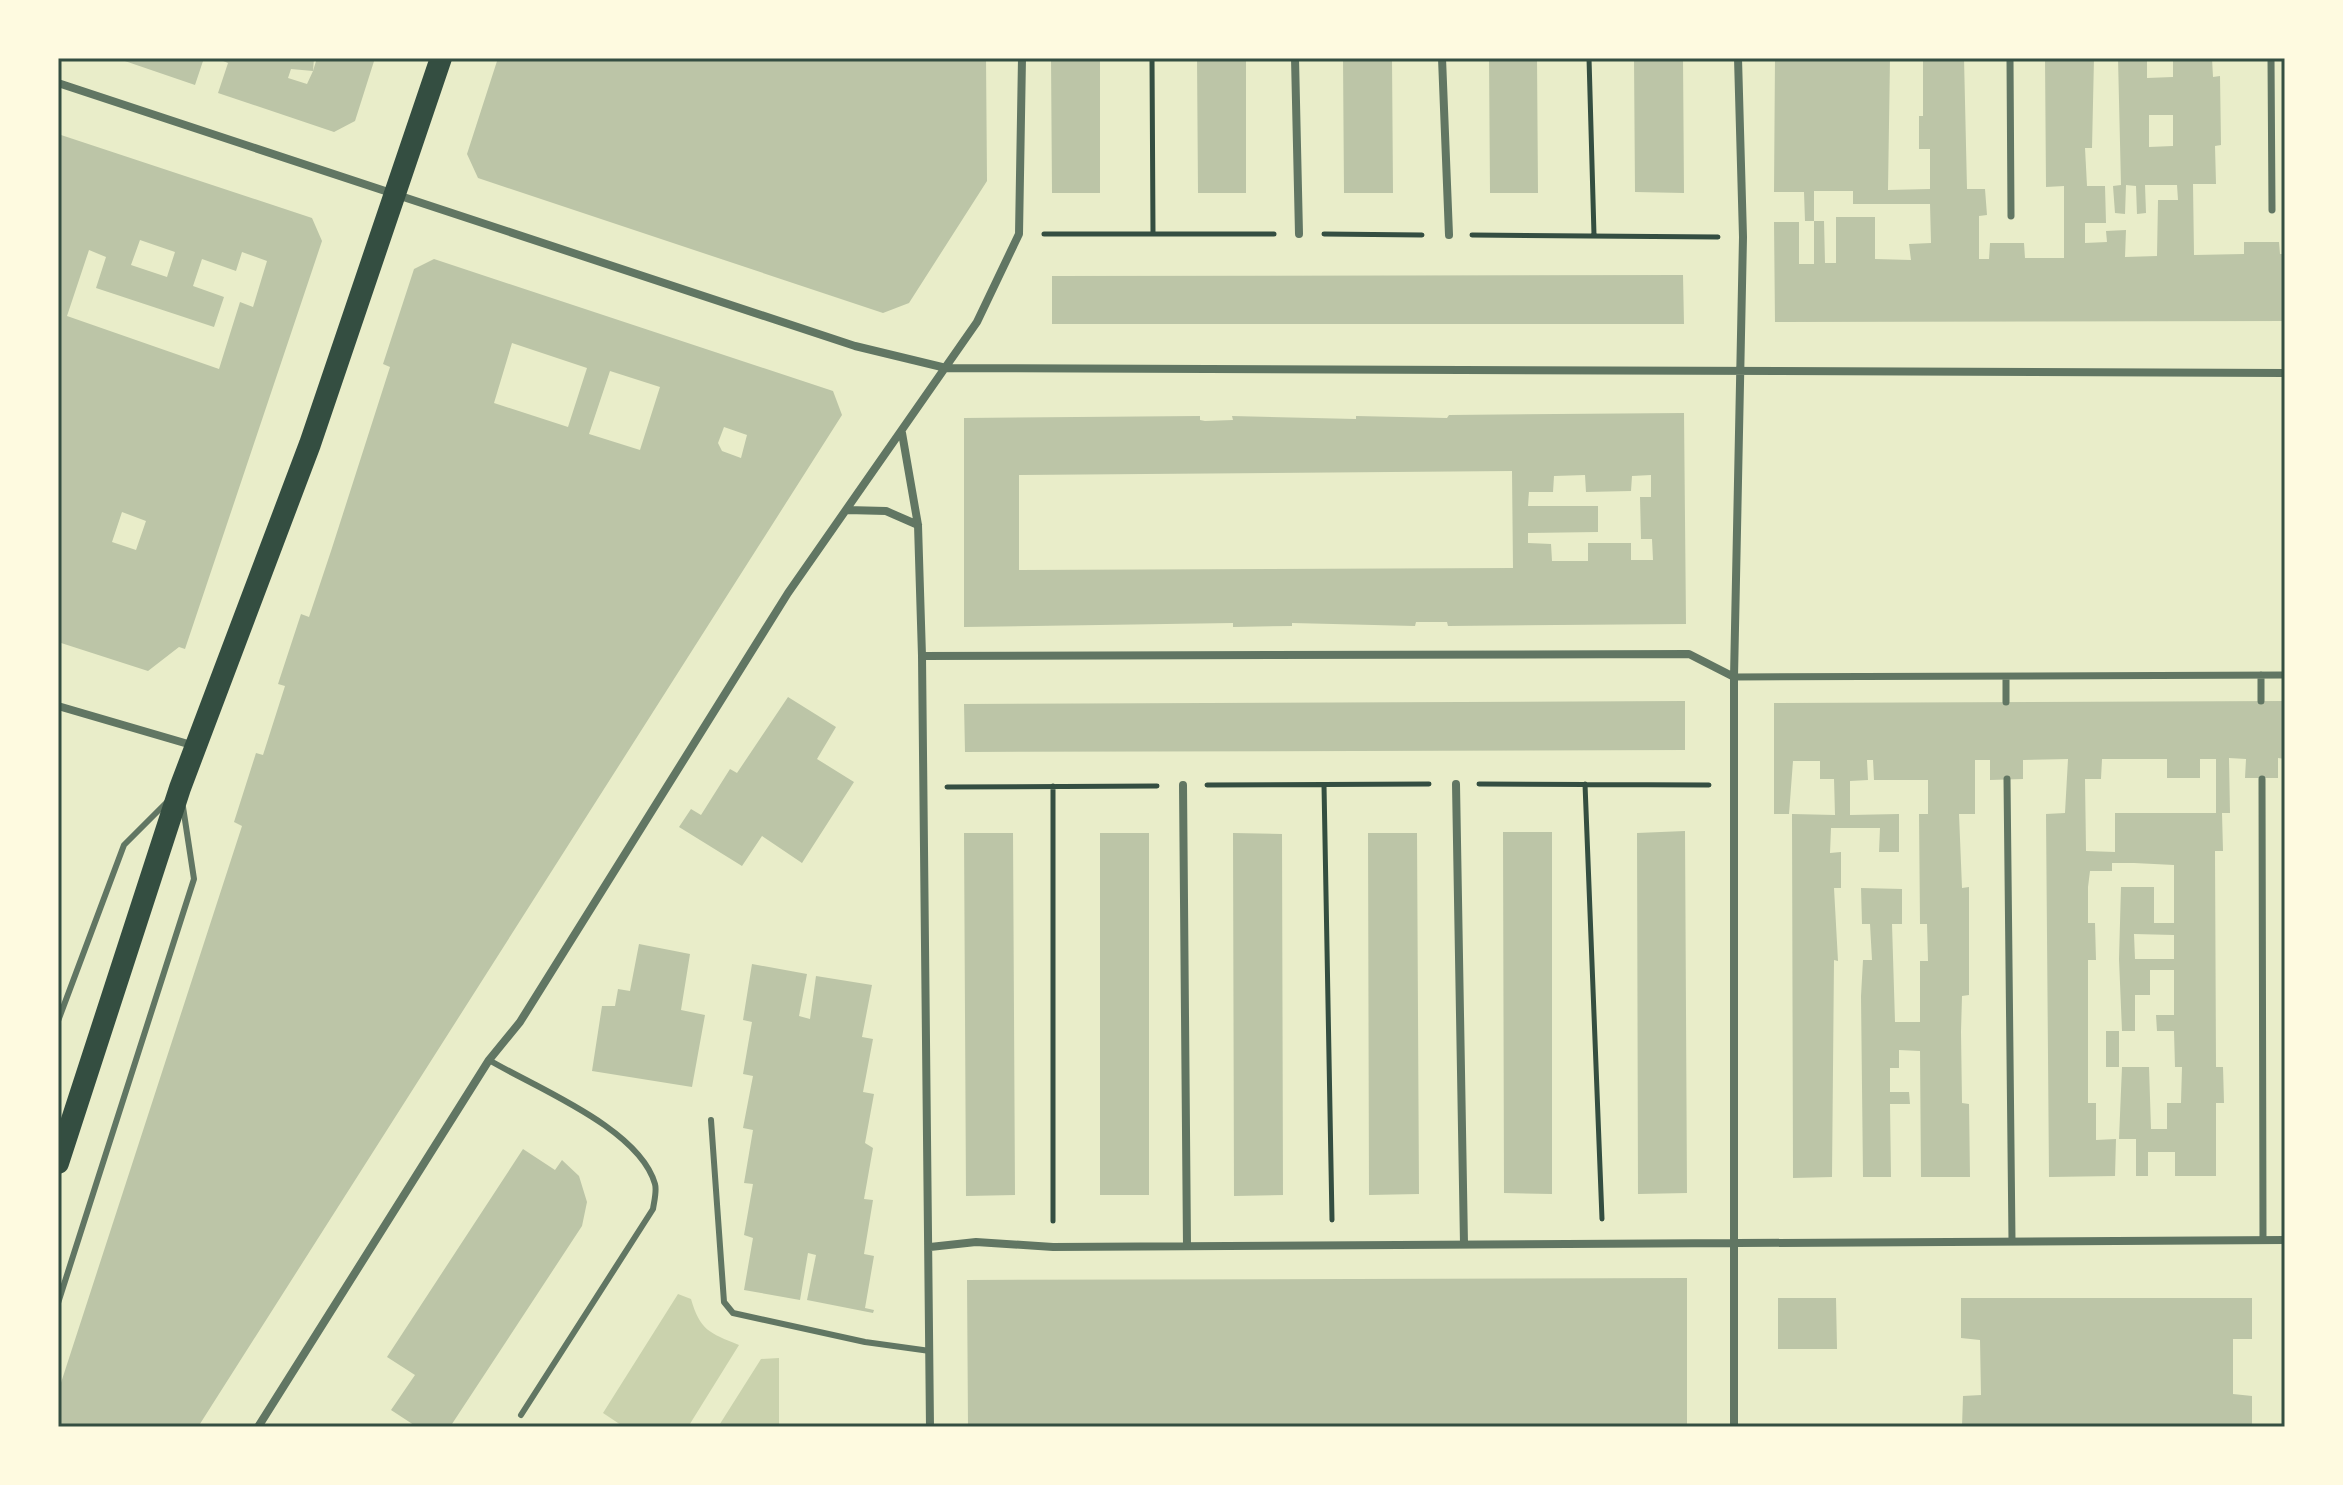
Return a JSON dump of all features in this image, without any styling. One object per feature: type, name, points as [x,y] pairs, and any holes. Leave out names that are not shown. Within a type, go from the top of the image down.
[{"type":"highway","points":[[58,1163],[180,788],[198,747],[397,195],[441,58]]},
{"type":"street","points":[[258,1427],[489,1060],[520,1022],[788,593],[977,322],[1019,234],[1022,58]]},
{"type":"street","points":[[1295,58],[1299,234]]},
{"type":"street","points":[[1442,58],[1449,235]]},
{"type":"street","points":[[1734,1427],[1734,677],[1743,237],[1738,58]]},
{"type":"street","points":[[2010,58],[2011,216]]},
{"type":"street","points":[[2271,58],[2272,210]]},
{"type":"street","points":[[58,83],[855,346],[946,368],[2285,373]]},
{"type":"street","points":[[902,433],[918,525],[922,656],[930,1427]]},
{"type":"street","points":[[847,510],[886,511],[918,525]]},
{"type":"street","points":[[922,656],[1689,654],[1734,677],[2285,675]]},
{"type":"street","points":[[2261,675],[2261,701]]},
{"type":"street","points":[[2006,677],[2006,702]]},
{"type":"street","points":[[58,706],[198,747]]},
{"type":"street","points":[[2007,779],[2012,1240]]},
{"type":"street","points":[[2262,779],[2263,1240]]},
{"type":"street","points":[[1456,784],[1464,1244]]},
{"type":"street","points":[[1183,785],[1187,1246]]},
{"type":"street","points":[[930,1247],[976,1242],[1053,1247],[2285,1240]]},
{"type":"lane","points":[[58,1021],[124,845],[180,788]]},
{"type":"lane","points":[[58,1303],[194,879],[180,788]]},
{"type":"lane","points":[[489,1060],[607,1128],[635,1150],[656,1186],[653,1209],[521,1415]]},
{"type":"lane","points":[[711,1120],[724,1302],[733,1313],[850,1339],[930,1351]]},
{"type":"path","points":[[1152,58],[1153,234]]},
{"type":"path","points":[[1589,58],[1594,235]]},
{"type":"path","points":[[1019,234],[1743,237]]},
{"type":"path","points":[[1585,784],[1603,1243]]},
{"type":"path","points":[[1324,785],[1333,1245]]},
{"type":"path","points":[[922,787],[1735,785]]},
{"type":"path","points":[[1053,786],[1053,1247]]},
{"type":"green space","points":[[678,1294],[691,1299],[698,1318],[707,1329],[739,1345],[688,1427],[624,1427],[603,1413]]},
{"type":"green space","points":[[779,1358],[779,1427],[718,1427],[761,1359]]},
{"type":"building","points":[[116,58],[204,58],[195,85]]},
{"type":"building","points":[[216,58],[314,58],[313,71],[317,58],[375,58],[355,121],[334,132],[218,93],[228,63]],"holes":[[[291,69],[313,71],[307,84],[288,78]]]},
{"type":"building","points":[[498,58],[986,58],[987,181],[909,303],[883,313],[478,178],[467,154]]},
{"type":"building","points":[[1051,58],[1100,58],[1100,193],[1052,193]]},
{"type":"building","points":[[1197,58],[1246,58],[1246,193],[1198,193]]},
{"type":"building","points":[[1343,58],[1392,58],[1393,193],[1344,193]]},
{"type":"building","points":[[1489,58],[1537,58],[1538,193],[1490,193]]},
{"type":"building","points":[[1634,58],[1683,58],[1684,193],[1635,192]]},
{"type":"building","points":[[1775,58],[1890,58],[1888,190],[1930,189],[1930,149],[1919,149],[1919,116],[1923,116],[1923,58],[1964,58],[1967,189],[1985,189],[1987,215],[1979,216],[1979,259],[1989,259],[1990,243],[2024,243],[2025,258],[2064,258],[2064,186],[2046,187],[2045,58],[2094,58],[2092,148],[2085,148],[2087,186],[2105,186],[2106,223],[2085,223],[2085,243],[2107,242],[2106,231],[2126,230],[2125,257],[2157,256],[2158,200],[2178,200],[2177,185],[2145,185],[2146,213],[2137,214],[2136,186],[2126,185],[2125,214],[2115,213],[2113,186],[2121,185],[2118,58],[2147,58],[2147,78],[2173,77],[2173,58],[2212,58],[2213,77],[2220,76],[2221,145],[2215,146],[2216,184],[2193,184],[2194,255],[2244,254],[2244,242],[2279,242],[2280,254],[2285,254],[2285,321],[1775,322],[1774,222],[1799,222],[1799,264],[1814,264],[1814,221],[1805,221],[1804,192],[1774,192]],"holes":[[[2149,115],[2173,115],[2173,146],[2149,147]],[[1814,191],[1853,191],[1853,204],[1930,204],[1931,243],[1909,244],[1911,260],[1875,259],[1875,217],[1836,217],[1836,263],[1825,263],[1824,221],[1814,221]]]},
{"type":"building","points":[[58,134],[312,218],[322,241],[185,649],[179,647],[148,671],[58,642]],"holes":[[[140,240],[175,252],[167,277],[131,265]],[[89,250],[106,257],[96,288],[214,327],[224,297],[193,286],[202,259],[236,271],[242,252],[267,261],[253,307],[240,302],[219,369],[67,316]],[[122,512],[146,521],[136,550],[112,542]]]},
{"type":"building","points":[[434,259],[833,391],[842,415],[198,1427],[58,1427],[58,1392],[242,826],[234,822],[256,753],[263,755],[285,686],[278,684],[301,614],[309,617],[390,367],[383,364],[414,269]],"holes":[[[512,343],[587,368],[568,427],[494,403]],[[610,371],[660,387],[640,450],[589,434]],[[724,427],[747,435],[741,458],[722,451],[718,443]]]},
{"type":"building","points":[[1683,275],[1684,324],[1052,324],[1052,276]]},
{"type":"building","points":[[1684,413],[1686,624],[1448,626],[1447,622],[1416,622],[1415,626],[1292,623],[1292,626],[1233,627],[1233,623],[964,627],[964,418],[1200,416],[1200,420],[1205,421],[1233,420],[1232,416],[1356,419],[1356,416],[1447,418],[1449,415]],"holes":[[[1512,471],[1513,568],[1019,570],[1019,475]],[[1585,475],[1586,492],[1631,491],[1632,476],[1651,475],[1651,497],[1640,497],[1641,539],[1652,539],[1653,560],[1631,560],[1631,543],[1588,543],[1588,561],[1552,561],[1551,544],[1528,543],[1528,533],[1598,532],[1598,506],[1528,506],[1529,492],[1553,492],[1554,476]]]},
{"type":"building","points":[[788,697],[836,727],[817,759],[854,782],[802,863],[762,836],[742,866],[679,827],[691,809],[701,815],[730,769],[737,773]]},
{"type":"building","points":[[1685,701],[1685,750],[965,752],[964,704]]},
{"type":"building","points":[[2285,701],[2285,759],[2278,758],[2278,778],[2245,778],[2246,759],[2229,758],[2230,813],[2222,813],[2223,851],[2215,851],[2216,1067],[2223,1067],[2224,1103],[2216,1103],[2216,1176],[2175,1176],[2175,1152],[2148,1152],[2148,1176],[2136,1176],[2136,1139],[2119,1139],[2122,1067],[2149,1067],[2151,1129],[2167,1129],[2167,1103],[2181,1103],[2182,1067],[2175,1067],[2174,1031],[2157,1031],[2156,1015],[2174,1015],[2174,970],[2150,970],[2150,995],[2135,995],[2135,1031],[2122,1031],[2119,959],[2121,887],[2154,887],[2154,923],[2174,923],[2174,865],[2112,863],[2112,871],[2090,871],[2088,887],[2088,923],[2095,923],[2096,960],[2088,960],[2088,1103],[2096,1103],[2096,1140],[2116,1139],[2115,1176],[2049,1177],[2046,814],[2065,813],[2068,759],[2023,760],[2023,779],[1990,780],[1990,760],[1975,760],[1975,814],[1959,814],[1962,888],[1969,887],[1969,995],[1962,996],[1961,1032],[1962,1103],[1969,1104],[1970,1177],[1921,1177],[1920,1051],[1899,1050],[1899,1068],[1890,1068],[1890,1092],[1909,1092],[1910,1104],[1890,1104],[1891,1177],[1863,1177],[1861,996],[1863,960],[1872,960],[1870,924],[1862,924],[1861,888],[1902,889],[1902,924],[1892,924],[1895,1022],[1920,1022],[1920,961],[1928,961],[1927,924],[1920,924],[1919,814],[1928,814],[1928,780],[1874,780],[1873,760],[1867,760],[1868,780],[1850,781],[1850,815],[1899,814],[1899,852],[1879,852],[1880,828],[1831,828],[1830,853],[1841,852],[1841,888],[1834,888],[1838,961],[1834,960],[1832,1177],[1793,1178],[1792,814],[1835,815],[1834,779],[1820,779],[1820,761],[1793,761],[1789,814],[1774,814],[1774,703]],"holes":[[[2102,759],[2167,759],[2167,778],[2200,778],[2200,759],[2216,759],[2216,813],[2115,813],[2115,852],[2086,851],[2085,779],[2101,779]],[[2134,934],[2174,935],[2174,959],[2135,959]]]},
{"type":"building","points":[[1685,831],[1687,1193],[1638,1194],[1637,833]]},
{"type":"building","points":[[1503,832],[1552,832],[1552,1194],[1504,1193]]},
{"type":"building","points":[[964,833],[1013,833],[1015,1195],[966,1196]]},
{"type":"building","points":[[1100,833],[1149,833],[1149,1195],[1100,1195]]},
{"type":"building","points":[[1233,833],[1282,834],[1283,1195],[1234,1196]]},
{"type":"building","points":[[1368,833],[1417,833],[1419,1194],[1369,1195]]},
{"type":"building","points":[[639,944],[690,954],[681,1010],[705,1015],[692,1087],[592,1071],[602,1006],[615,1006],[618,989],[630,991]]},
{"type":"building","points":[[752,964],[807,974],[799,1016],[810,1019],[816,976],[872,985],[862,1037],[873,1039],[863,1092],[874,1094],[865,1143],[873,1148],[864,1199],[873,1200],[864,1254],[874,1256],[865,1308],[874,1310],[873,1313],[807,1300],[816,1255],[808,1253],[800,1300],[744,1290],[753,1238],[744,1235],[753,1184],[744,1183],[753,1130],[743,1128],[753,1076],[743,1074],[752,1022],[743,1020]]},
{"type":"building","points":[[2106,1031],[2119,1031],[2119,1067],[2106,1067]]},
{"type":"building","points":[[523,1149],[555,1170],[562,1160],[579,1176],[587,1202],[582,1226],[450,1427],[417,1427],[391,1410],[415,1375],[387,1357]]},
{"type":"building","points":[[1687,1278],[1687,1427],[968,1427],[967,1280]]},
{"type":"building","points":[[1778,1298],[1836,1298],[1837,1349],[1778,1349]]},
{"type":"building","points":[[1961,1298],[2252,1298],[2252,1339],[2233,1339],[2233,1394],[2252,1396],[2252,1427],[1962,1427],[1963,1396],[1981,1395],[1980,1340],[1961,1338]]}]
